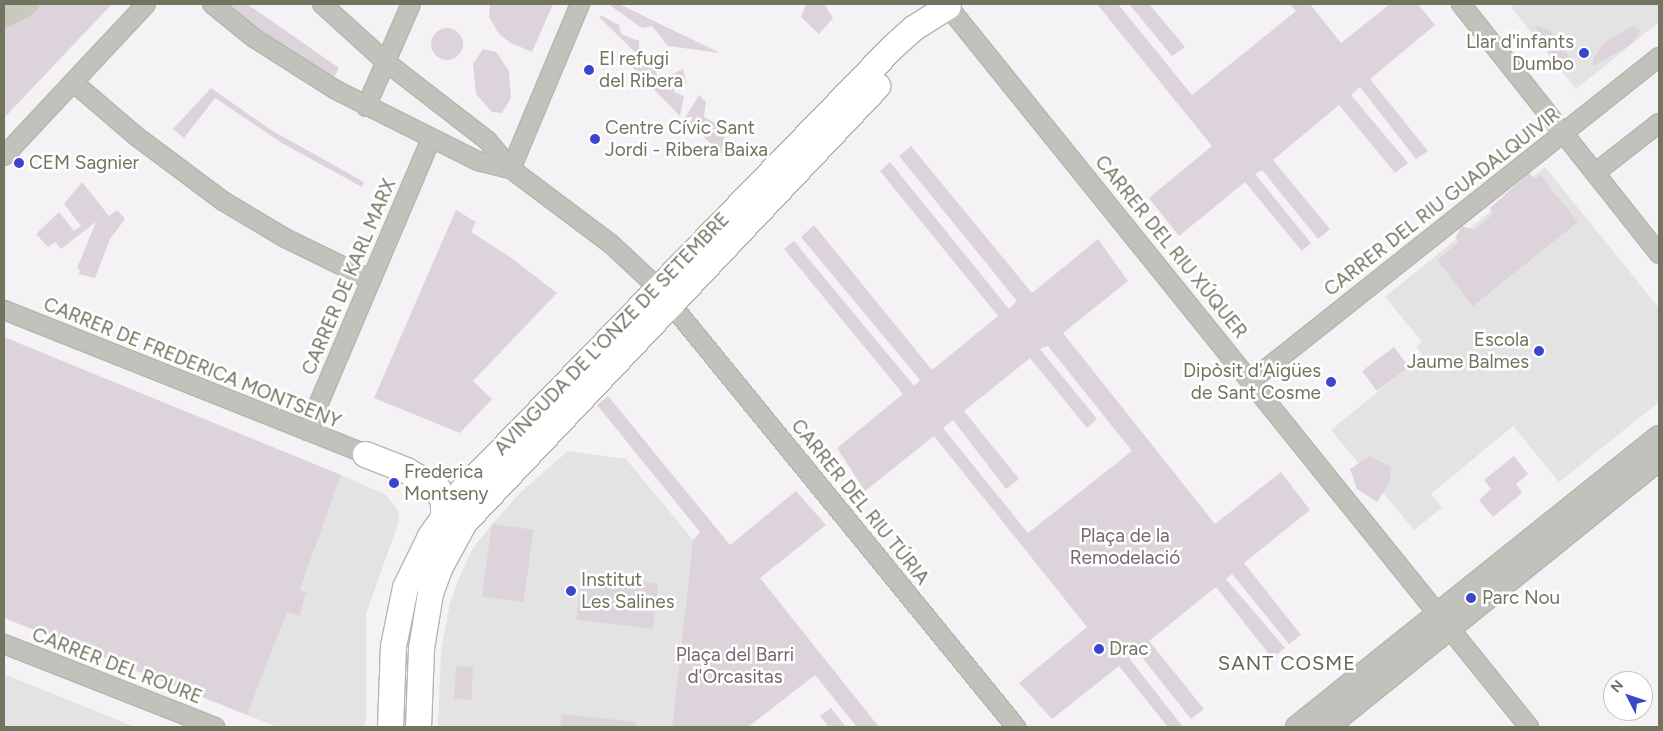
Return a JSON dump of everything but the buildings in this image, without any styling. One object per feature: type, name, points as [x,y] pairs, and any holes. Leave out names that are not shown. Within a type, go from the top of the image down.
[{"type":"main road","name":"AVINGUDA DE L'ONZE DE SETEMBRE","points":[[390,727],[396,618],[411,570],[444,516],[486,465],[843,122],[948,4]]},
{"type":"main road","name":"AVINGUDA DE L'ONZE DE SETEMBRE","points":[[418,727],[421,648],[430,593],[439,568],[464,522],[664,295]]},
{"type":"main road","points":[[365,454],[447,478],[468,475],[486,465]]},
{"type":"main road","points":[[365,454],[430,483],[441,494],[444,516],[430,593]]},
{"type":"main road","points":[[365,454],[415,483],[431,500],[431,512],[411,570]]},
{"type":"street","points":[[4,156],[146,4]]},
{"type":"street","points":[[212,4],[278,55],[366,107],[478,161],[511,169]]},
{"type":"street","points":[[322,4],[386,62],[487,140],[511,169]]},
{"type":"street","points":[[366,107],[411,4]]},
{"type":"street","points":[[511,169],[580,4]]},
{"type":"street","name":"CARRER DEL RIU XÚQUER","points":[[948,4],[1529,727]]},
{"type":"street","points":[[1461,4],[1659,254]]},
{"type":"street","name":"CARRER DEL RIU GUADALQUIVIR","points":[[1252,380],[1659,57]]},
{"type":"street","points":[[73,82],[136,136],[223,201],[285,238],[371,280]]},
{"type":"street","points":[[1595,173],[1659,122]]},
{"type":"street","name":"CARRER DE KARL MARX","points":[[307,431],[431,139]]},
{"type":"street","name":"CARRER DEL RIU TÚRIA","points":[[511,169],[612,244],[664,295],[1016,727]]},
{"type":"street","name":"CARRER DE FREDERICA MONTSENY","points":[[4,310],[365,454]]},
{"type":"street","points":[[1327,727],[1443,622],[1659,437]]},
{"type":"street","points":[[1297,727],[1443,622],[1659,459]]},
{"type":"street","name":"CARRER DEL ROURE","points":[[4,644],[215,727]]},
{"type":"shaded area","points":[[4,4],[39,4],[39,8],[30,16],[4,29]]},
{"type":"shaded area","name":"Llar d'infants Dumbo","points":[[1515,4],[1659,4],[1659,22],[1576,89],[1511,7]]},
{"type":"shaded area","name":"Escola Jaume Balmes","points":[[1545,167],[1659,308],[1659,402],[1559,482],[1513,426],[1431,494],[1442,508],[1414,530],[1331,430],[1423,355],[1416,347],[1422,342],[1385,297]]},
{"type":"shaded area","name":"Institut Les Salines","points":[[568,451],[626,459],[693,540],[672,727],[438,727],[441,650],[450,603],[473,548],[521,492]]},
{"type":"shaded area","points":[[341,475],[386,495],[398,510],[399,521],[366,614],[366,720],[364,727],[278,727],[247,715],[287,612],[300,616],[306,592],[300,591]]},
{"type":"shaded area","points":[[4,674],[135,727],[4,727]]},
{"type":"green space","points":[[4,4],[112,4],[4,118]]},
{"type":"green space","points":[[222,4],[247,4],[339,68],[331,82]]},
{"type":"green space","points":[[490,4],[553,4],[532,52],[511,43],[499,34],[489,17]]},
{"type":"green space","points":[[608,4],[619,4],[720,53],[668,46],[652,26],[642,28]]},
{"type":"green space","points":[[806,4],[824,4],[833,18],[819,34],[801,17]]},
{"type":"green space","points":[[1097,4],[1118,4],[1192,95],[1296,11],[1290,4],[1310,4],[1341,43],[1390,4],[1418,4],[1435,25],[1370,79],[1428,151],[1416,159],[1360,87],[1351,95],[1408,163],[1395,173],[1339,105],[1273,160],[1330,229],[1318,239],[1262,170],[1255,174],[1311,243],[1302,251],[1245,182],[1179,236],[1149,198],[1212,146]]},
{"type":"green space","points":[[1129,4],[1149,4],[1185,47],[1172,56]]},
{"type":"green space","points":[[602,16],[619,25],[621,34],[639,41],[639,51],[652,54],[658,80],[683,69],[686,83],[674,83],[674,92],[684,96],[680,116],[630,65],[639,56],[599,17]]},
{"type":"green space","points":[[1536,25],[1549,30],[1563,47],[1570,58],[1566,68],[1555,61],[1537,36]]},
{"type":"green space","points":[[1633,26],[1640,31],[1630,45],[1593,66],[1593,58],[1606,41]]},
{"type":"green space","points":[[447,28],[459,32],[463,44],[459,56],[447,60],[435,56],[431,44],[435,32]]},
{"type":"green space","points":[[483,49],[496,52],[509,71],[511,98],[502,113],[492,112],[476,94],[473,64]]},
{"type":"green space","points":[[211,88],[271,130],[364,182],[362,187],[282,143],[215,98],[184,138],[173,129]]},
{"type":"green space","points":[[699,95],[706,102],[704,117],[726,129],[721,154],[685,118]]},
{"type":"green space","name":"Plaça de la Remodelació","points":[[911,146],[1032,293],[1098,239],[1128,281],[1063,333],[1215,524],[1281,472],[1310,510],[1244,563],[1301,635],[1289,644],[1232,574],[1226,579],[1285,648],[1272,658],[1216,587],[1149,641],[1204,709],[1191,719],[1137,651],[1129,658],[1183,727],[1168,727],[1119,666],[1052,719],[1019,683],[1087,627],[934,436],[865,491],[837,448],[903,394],[784,249],[794,241],[914,386],[920,380],[801,237],[814,225],[932,370],[998,316],[880,171],[890,162],[1009,309],[1017,301],[899,156]],"holes":[[[1048,346],[1132,451],[1028,533],[943,428],[953,420],[1006,489],[1019,479],[964,411],[1030,358],[1087,428],[1097,419],[1040,349]]]},
{"type":"green space","points":[[1529,173],[1535,179],[1540,175],[1578,222],[1473,306],[1437,260],[1459,242],[1455,238],[1462,226],[1474,230],[1493,214],[1490,208]]},
{"type":"green space","points":[[82,182],[109,216],[117,210],[125,219],[110,239],[95,278],[79,274],[80,270],[77,268],[96,222],[61,249],[55,242],[48,247],[36,234],[59,212],[74,231],[81,226],[64,204]]},
{"type":"green space","points":[[456,210],[476,222],[471,232],[510,257],[557,293],[473,381],[492,399],[460,433],[374,398]]},
{"type":"green space","points":[[4,337],[341,475],[300,590],[306,592],[300,616],[287,612],[247,715],[4,618]]},
{"type":"green space","points":[[1394,347],[1409,367],[1377,391],[1362,371]]},
{"type":"green space","name":"Plaça del Barri d'Orcasitas","points":[[608,396],[730,545],[796,491],[826,525],[760,578],[879,727],[857,727],[815,675],[748,727],[672,727],[693,540],[700,532],[597,405]]},
{"type":"green space","points":[[1370,456],[1391,467],[1390,482],[1377,502],[1357,489],[1350,469]]},
{"type":"green space","points":[[1514,456],[1528,474],[1516,484],[1522,493],[1493,517],[1479,500],[1491,489],[1484,480]]},
{"type":"green space","points":[[492,524],[534,530],[523,602],[482,596]]},
{"type":"green space","points":[[582,574],[658,583],[653,629],[576,620]]},
{"type":"green space","points":[[456,666],[473,667],[471,700],[454,699]]},
{"type":"green space","points":[[831,708],[846,727],[829,727],[820,716]]},
{"type":"green space","points":[[562,714],[636,722],[635,727],[560,727]]},
{"type":"place","name":"Llar d'infants Dumbo","points":[[1584,53]]},
{"type":"place","name":"El refugi del Ribera","points":[[589,70]]},
{"type":"place","name":"Centre Cívic Sant Jordi - Ribera Baixa","points":[[595,139]]},
{"type":"place","name":"CEM Sagnier","points":[[19,163]]},
{"type":"place","name":"Escola Jaume Balmes","points":[[1539,351]]},
{"type":"place","name":"Dipòsit d'Aigües de Sant Cosme","points":[[1331,382]]},
{"type":"place","name":"Frederica Montseny","points":[[394,483]]},
{"type":"place","name":"Institut Les Salines","points":[[571,591]]},
{"type":"place","name":"Parc Nou","points":[[1471,598]]},
{"type":"place","name":"Drac","points":[[1099,649]]},
{"type":"district","name":"SANT COSME","points":[[1287,663]]}]
